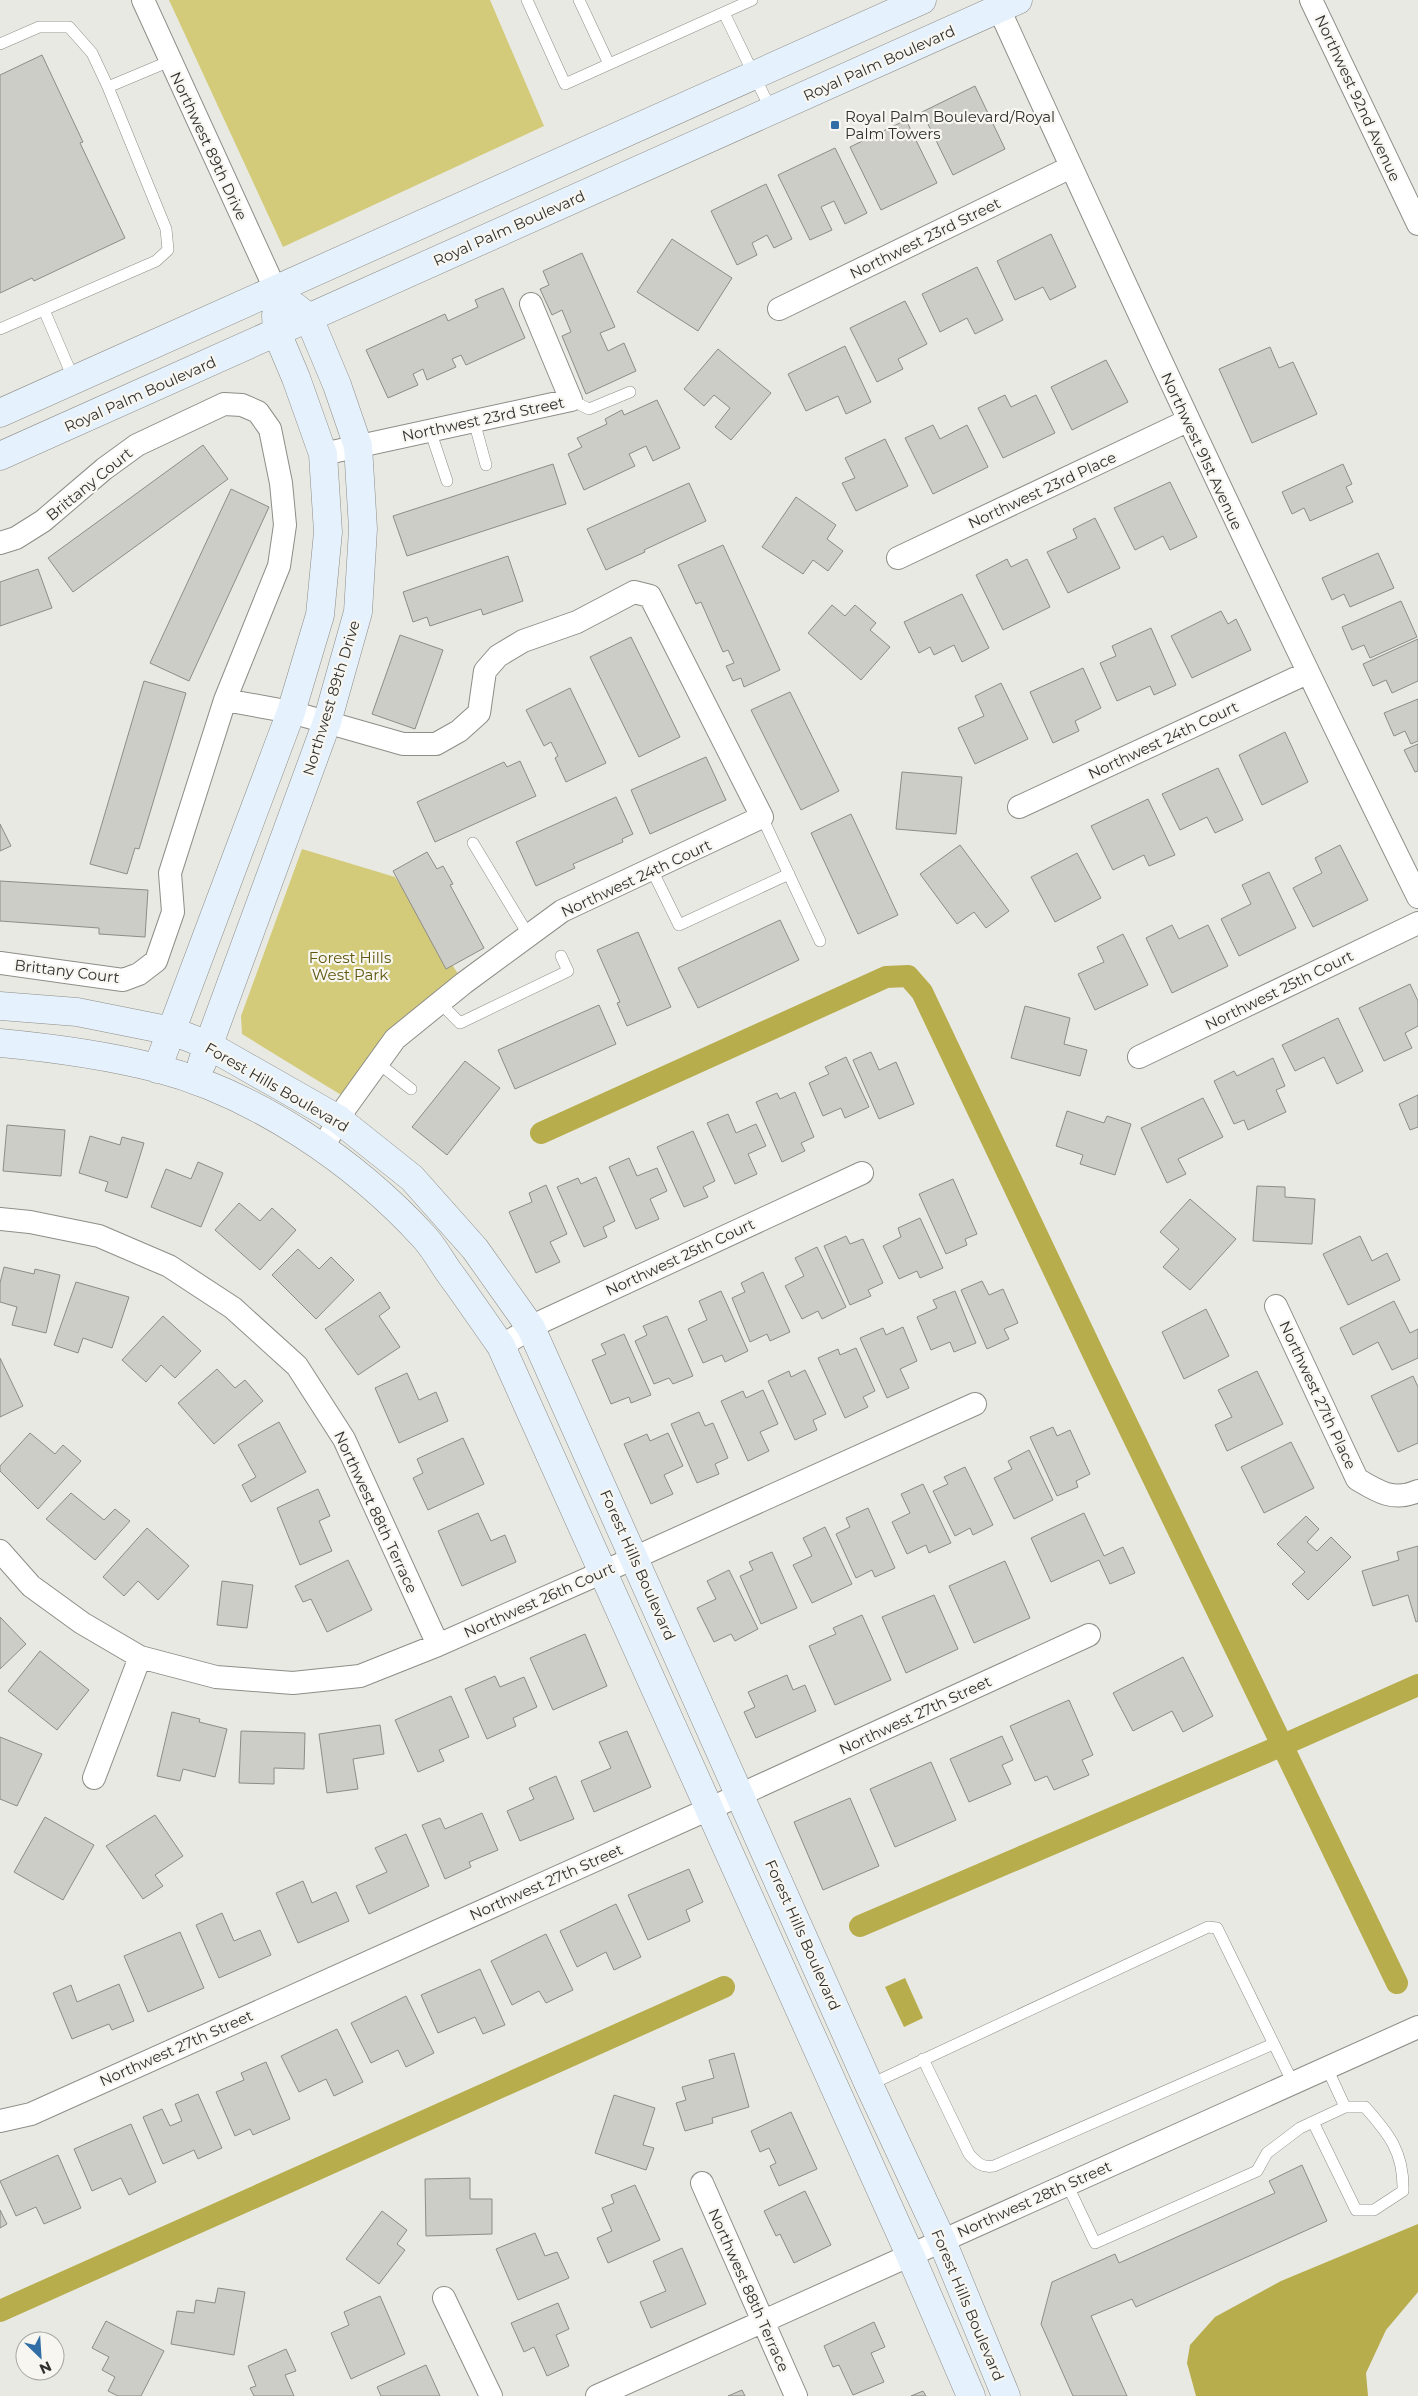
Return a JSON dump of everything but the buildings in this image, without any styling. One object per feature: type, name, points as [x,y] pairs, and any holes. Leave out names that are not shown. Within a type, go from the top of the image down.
[{"type":"street","name":"Northwest 89th Drive","points":[[142,0],[276,291],[277,333],[296,378],[323,454],[328,532],[320,615],[291,712],[157,1069]]},
{"type":"street","points":[[0,413],[922,0]]},
{"type":"street","name":"Northwest 92nd Avenue","points":[[1312,0],[1418,224]]},
{"type":"street","name":"Royal Palm Boulevard","points":[[0,456],[771,111],[1004,3]]},
{"type":"street","name":"Northwest 91st Avenue","points":[[1004,3],[1071,167],[1187,421],[1307,673],[1418,897]]},
{"type":"street","name":"Northwest 23rd Street","points":[[779,309],[1071,167]]},
{"type":"street","name":"Northwest 89th Drive","points":[[195,1081],[326,722],[358,612],[363,529],[358,446],[338,385],[309,318],[276,291]]},
{"type":"street","name":"Northwest 23rd Street","points":[[323,454],[571,400],[531,304]]},
{"type":"street","name":"Brittany Court","points":[[0,543],[16,538],[43,521],[104,469],[137,445],[224,404],[242,405],[258,412],[270,428],[285,524],[279,566],[224,700],[170,873],[173,912],[156,961],[139,974],[123,980],[0,963]]},
{"type":"street","name":"Northwest 23rd Place","points":[[898,558],[1187,421]]},
{"type":"street","points":[[224,700],[291,712],[402,744],[436,744],[460,731],[479,713],[485,671],[498,656],[523,640],[577,622],[634,592],[650,596],[762,817]]},
{"type":"street","name":"Northwest 24th Court","points":[[1019,807],[1307,673]]},
{"type":"street","name":"Northwest 24th Court","points":[[323,1147],[338,1119],[396,1039],[440,1003],[562,911],[762,817]]},
{"type":"street","name":"Northwest 25th Court","points":[[1140,1057],[1418,923]]},
{"type":"street","name":"Forest Hills Boulevard","points":[[0,1006],[77,1012],[172,1031],[208,1045],[338,1119],[412,1178],[475,1249],[531,1328],[869,2085],[942,2241],[1006,2396]]},
{"type":"street","name":"Forest Hills Boulevard","points":[[0,1044],[71,1050],[157,1069],[195,1081],[254,1107],[323,1147],[381,1195],[426,1239],[501,1346],[971,2396]]},
{"type":"street","name":"Northwest 25th Court","points":[[501,1346],[543,1320],[862,1173]]},
{"type":"street","name":"Northwest 88th Terrace","points":[[0,1220],[30,1222],[99,1236],[169,1266],[233,1308],[297,1366],[344,1439],[438,1645]]},
{"type":"street","name":"Northwest 27th Place","points":[[1276,1306],[1357,1479],[1382,1494],[1410,1494],[1418,1491]]},
{"type":"street","name":"Northwest 26th Court","points":[[0,1551],[31,1586],[82,1623],[140,1657],[216,1677],[293,1683],[360,1676],[438,1645],[635,1558],[975,1404]]},
{"type":"street","name":"Northwest 27th Street","points":[[0,2121],[31,2114],[709,1809],[1089,1635]]},
{"type":"street","points":[[94,1778],[140,1657]]},
{"type":"street","name":"Northwest 28th Street","points":[[596,2396],[910,2257],[1067,2184],[1418,2027]]},
{"type":"street","name":"Northwest 88th Terrace","points":[[702,2184],[764,2320],[796,2396]]},
{"type":"street","points":[[444,2298],[491,2396]]},
{"type":"lane","points":[[527,0],[565,84],[752,0]]},
{"type":"lane","points":[[579,0],[609,64]]},
{"type":"lane","points":[[724,13],[771,111]]},
{"type":"lane","points":[[0,44],[39,27],[69,27],[92,53],[108,87],[166,229],[168,250],[156,261],[0,329]]},
{"type":"lane","points":[[108,87],[170,61]]},
{"type":"lane","points":[[44,310],[74,380]]},
{"type":"lane","points":[[571,400],[589,409],[630,392]]},
{"type":"lane","points":[[474,421],[486,465]]},
{"type":"lane","points":[[430,430],[446,481]]},
{"type":"lane","points":[[762,817],[820,941]]},
{"type":"lane","points":[[474,843],[529,936]]},
{"type":"lane","points":[[652,870],[679,925],[789,874]]},
{"type":"lane","points":[[440,1003],[460,1023],[568,972],[562,956]]},
{"type":"lane","points":[[378,1063],[411,1089]]},
{"type":"lane","points":[[869,2085],[1208,1927],[1217,1928],[1293,2083]]},
{"type":"lane","points":[[923,2059],[969,2154],[981,2166],[987,2167],[994,2166],[1273,2044]]},
{"type":"lane","points":[[1327,2068],[1345,2107]]},
{"type":"lane","points":[[1067,2184],[1095,2242],[1257,2171],[1267,2153],[1300,2128],[1345,2107],[1365,2107],[1389,2134],[1404,2169],[1403,2191],[1374,2210],[1356,2210],[1313,2122]]},
{"type":"green space","points":[[169,0],[490,0],[544,126],[283,247]]},
{"type":"green space","name":"Forest Hills West Park","points":[[302,849],[395,877],[464,983],[351,1101],[242,1034],[241,1016]]},
{"type":"shaded area","points":[[905,1978],[923,2018],[904,2027],[885,1987]]},
{"type":"shaded area","points":[[1418,2224],[1418,2292],[1386,2330],[1366,2373],[1368,2396],[1196,2396],[1187,2363],[1190,2345],[1215,2317],[1281,2281]]},
{"type":"waterway","points":[[541,1133],[886,977],[908,976],[922,992],[1101,1370],[1397,1983]]},
{"type":"waterway","points":[[860,1926],[1283,1745],[1418,1685]]},
{"type":"waterway","points":[[0,2311],[724,1987]]},
{"type":"place","name":"Royal Palm Boulevard/Royal Palm Towers","points":[[835,125]]}]
